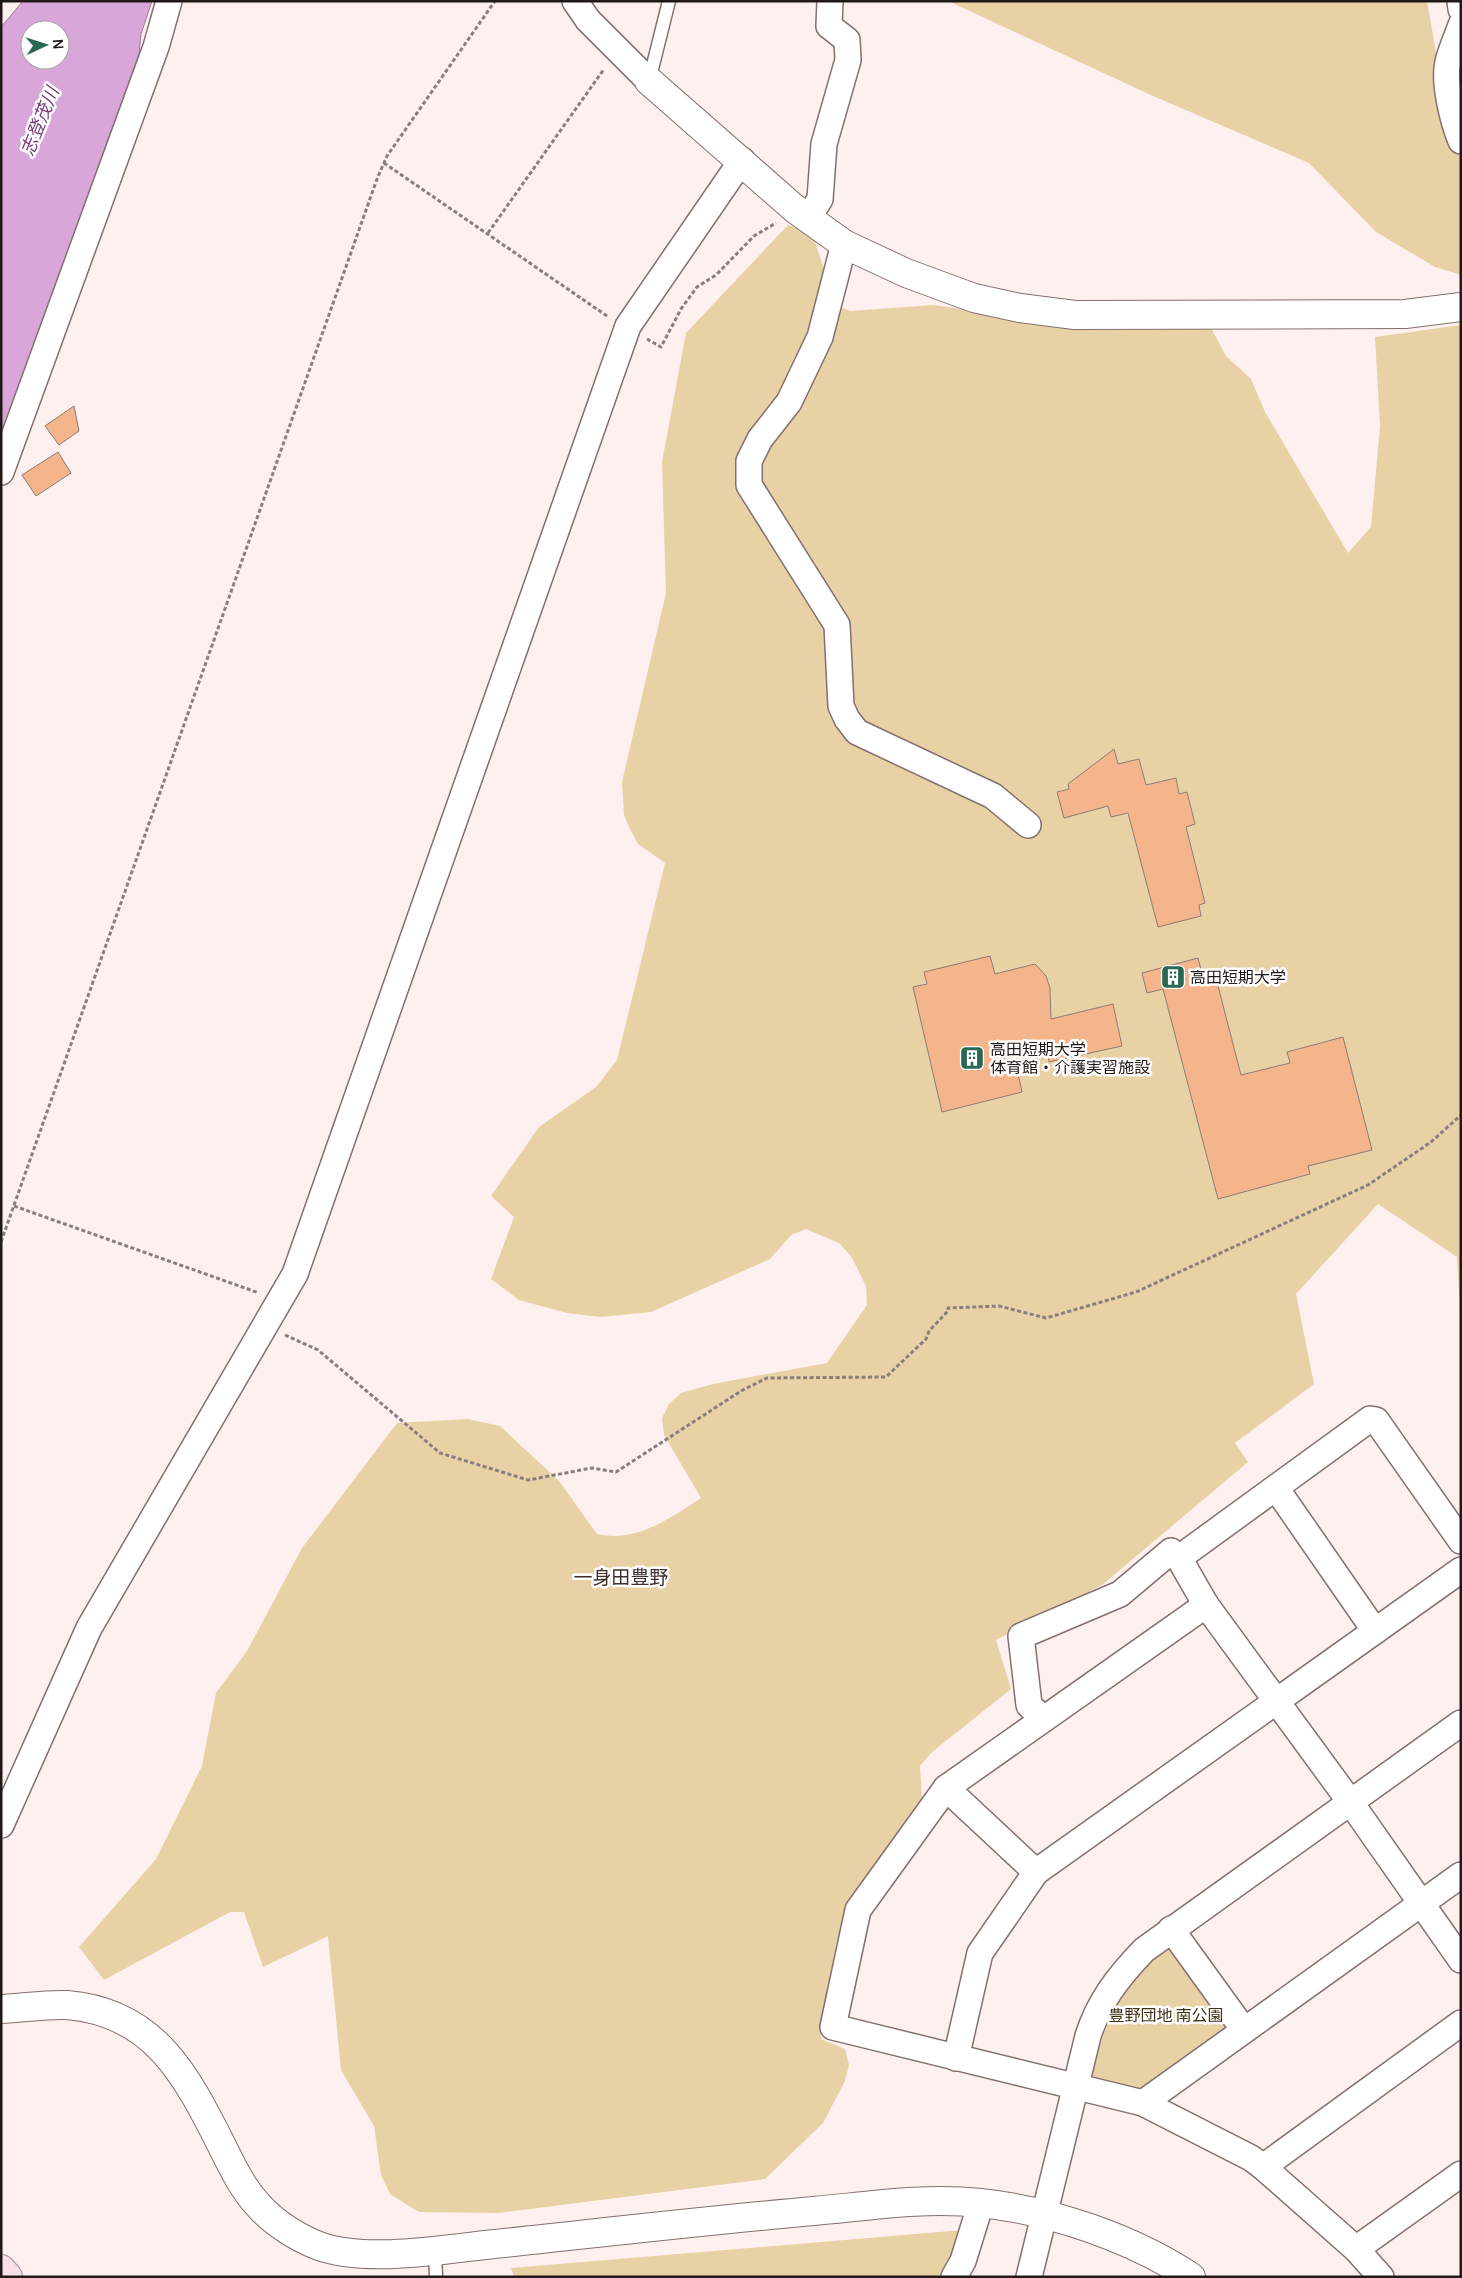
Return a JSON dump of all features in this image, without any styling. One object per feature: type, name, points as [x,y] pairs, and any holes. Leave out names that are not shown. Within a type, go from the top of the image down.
[{"type":"main road","points":[[1,2269],[8,2277]]},
{"type":"street","points":[[1,472],[152,56],[169,1]]},
{"type":"street","points":[[575,1],[588,20],[649,81],[804,215],[844,244],[954,292],[1006,305],[1067,314],[1404,314],[1461,307]]},
{"type":"street","points":[[804,215],[820,199],[824,144],[848,60],[847,40],[829,26],[830,1]]},
{"type":"street","points":[[1460,1],[1461,9]]},
{"type":"street","points":[[1461,25],[1448,62],[1455,96],[1456,129],[1461,141]]},
{"type":"street","points":[[1,1825],[89,1628],[295,1274],[627,329],[742,160]]},
{"type":"street","points":[[844,244],[820,337],[789,402],[760,439],[749,460],[749,485],[808,581],[838,625],[841,706],[857,732],[993,796],[1028,825]]},
{"type":"street","points":[[1179,1558],[1370,1419],[1376,1420],[1461,1541]]},
{"type":"street","points":[[1276,1488],[1375,1632]]},
{"type":"street","points":[[1043,1719],[1029,1705],[1021,1636],[1120,1594],[1171,1551],[1179,1558],[1206,1605],[1351,1803],[1461,1960]]},
{"type":"street","points":[[956,2058],[980,1953],[1036,1872],[1461,1570]]},
{"type":"street","points":[[1206,1605],[946,1788],[858,1910],[833,2027],[1143,2104],[1252,2158],[1356,2249],[1381,2277]]},
{"type":"street","points":[[1029,2277],[1093,2020],[1105,1996],[1118,1977],[1144,1950],[1461,1723]]},
{"type":"street","points":[[946,1788],[1036,1872]]},
{"type":"street","points":[[1143,2104],[1461,1875]]},
{"type":"street","points":[[1172,1930],[1244,2030]]},
{"type":"street","points":[[1,2009],[66,2005],[116,2016],[141,2030],[165,2050],[182,2072],[240,2181],[252,2197],[275,2221],[319,2246],[371,2254],[435,2250],[924,2201],[981,2203],[1045,2216],[1104,2233],[1142,2248],[1191,2277]]},
{"type":"street","points":[[1263,2167],[1461,2023]]},
{"type":"street","points":[[1356,2249],[1461,2174]]},
{"type":"street","points":[[954,2277],[962,2261],[981,2203]]},
{"type":"lane","points":[[649,81],[670,1]]},
{"type":"lane","points":[[435,2250],[436,2277]]},
{"type":"path","points":[[1,1242],[384,163],[495,1]]},
{"type":"path","points":[[487,233],[617,50]]},
{"type":"path","points":[[384,163],[627,329],[661,347],[681,309],[697,287],[716,275],[754,236],[804,215]]},
{"type":"path","points":[[265,1325],[318,1350],[440,1453],[528,1480],[592,1468],[616,1472],[741,1391],[767,1378],[886,1376],[926,1339],[929,1331],[948,1312],[948,1308],[999,1306],[1046,1318],[1136,1292],[1368,1185],[1431,1142],[1461,1115]]},
{"type":"path","points":[[14,1206],[280,1301]]},
{"type":"green space","points":[[948,1],[1427,1],[1439,69],[1446,130],[1461,160],[1461,275],[1435,267],[1376,232],[1309,163],[1153,96]]},
{"type":"green space","points":[[788,225],[803,229],[815,242],[836,305],[850,311],[934,305],[1050,322],[1210,326],[1226,356],[1251,379],[1265,412],[1348,553],[1371,527],[1380,426],[1375,337],[1461,325],[1461,1325],[1457,1257],[1378,1204],[1296,1294],[1314,1384],[1235,1443],[1248,1462],[1102,1585],[996,1640],[1011,1689],[932,1752],[920,1766],[922,1798],[916,1813],[846,1908],[836,1944],[821,2025],[821,2039],[845,2049],[849,2065],[845,2081],[823,2123],[765,2179],[499,2213],[419,2212],[390,2194],[381,2175],[374,2126],[341,2070],[328,1936],[263,1967],[244,1912],[230,1912],[104,1980],[79,1947],[156,1859],[202,1766],[216,1693],[247,1651],[302,1548],[397,1423],[468,1419],[500,1426],[559,1481],[597,1534],[611,1536],[639,1532],[677,1514],[701,1498],[664,1435],[662,1418],[669,1404],[681,1393],[713,1384],[827,1363],[867,1305],[866,1286],[851,1256],[839,1243],[806,1229],[791,1235],[770,1259],[651,1312],[600,1317],[567,1313],[519,1300],[491,1279],[514,1217],[491,1196],[539,1127],[596,1087],[617,1060],[665,863],[638,844],[630,829],[624,815],[622,782],[666,593],[662,462],[686,333]]},
{"type":"green space","name":"豊野団地 南公園","points":[[1174,1944],[1232,2026],[1141,2093],[1100,2084],[1091,2074],[1104,2034],[1119,2000],[1141,1971]]},
{"type":"green space","points":[[963,2230],[958,2262],[939,2277],[514,2277],[511,2268]]},
{"type":"water","name":"志登茂川","points":[[23,1],[152,1],[141,34],[139,54],[1,436],[1,27]]},
{"type":"building","points":[[74,406],[79,431],[59,445],[45,426]]},
{"type":"building","points":[[58,452],[71,473],[36,496],[22,475]]},
{"type":"building","points":[[1114,749],[1118,764],[1139,759],[1146,785],[1176,778],[1179,794],[1187,792],[1195,824],[1186,827],[1205,903],[1199,905],[1201,916],[1158,927],[1128,813],[1111,817],[1108,806],[1064,818],[1057,792],[1069,789],[1068,784]]},
{"type":"building","name":"高田短期大学 体育館・介護実習施設","points":[[990,956],[995,974],[1035,964],[1046,976],[1050,988],[1051,1019],[1113,1004],[1122,1046],[1049,1062],[1048,1055],[1016,1065],[1022,1092],[942,1112],[913,987],[927,984],[924,972]]},
{"type":"building","name":"高田短期大学","points":[[1198,958],[1205,985],[1217,982],[1241,1075],[1290,1063],[1287,1052],[1343,1037],[1372,1150],[1308,1166],[1310,1174],[1218,1199],[1163,989],[1147,993],[1142,973]]},
{"type":"place","name":"高田短期大学","points":[[1173,977]]},
{"type":"place","name":"高田短期大学 体育館・介護実習施設","points":[[972,1058]]},
{"type":"district","name":"一身田豊野","points":[[621,1577]]}]
